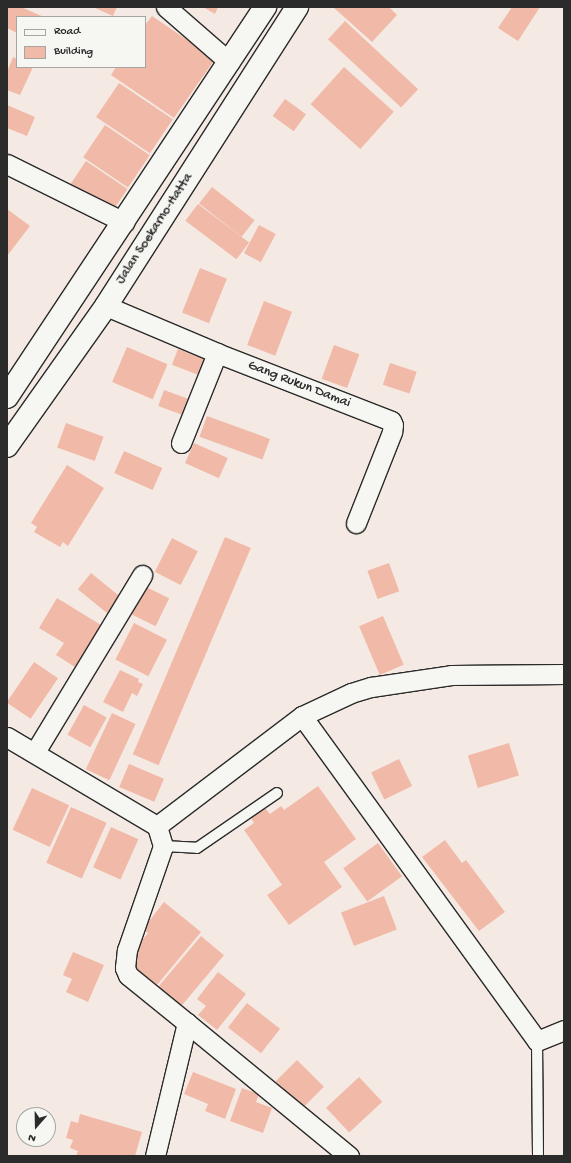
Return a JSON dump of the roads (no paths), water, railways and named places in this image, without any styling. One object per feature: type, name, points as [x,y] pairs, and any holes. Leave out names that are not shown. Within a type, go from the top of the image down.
[{"type":"main road","points":[[7,397],[265,7]]},
{"type":"main road","name":"Jalan Soekarno-Hatta","points":[[7,446],[106,306],[297,7]]},
{"type":"street","points":[[166,7],[229,62]]},
{"type":"street","points":[[7,164],[124,222]]},
{"type":"street","name":"Gang Rukun Damai","points":[[106,306],[217,353],[391,422],[393,425],[392,432],[356,523]]},
{"type":"street","points":[[181,443],[217,353]]},
{"type":"street","points":[[35,752],[142,575]]},
{"type":"street","points":[[157,826],[302,716],[351,693],[371,687],[427,678],[479,673],[564,674]]},
{"type":"street","points":[[302,716],[537,1041],[564,1030]]},
{"type":"street","points":[[7,737],[35,752],[157,826],[163,846],[127,950],[125,968],[128,975],[349,1156]]},
{"type":"street","points":[[155,1156],[187,1023]]},
{"type":"lane","points":[[163,846],[197,848],[277,793]]},
{"type":"lane","points":[[537,1041],[538,1156]]}]
